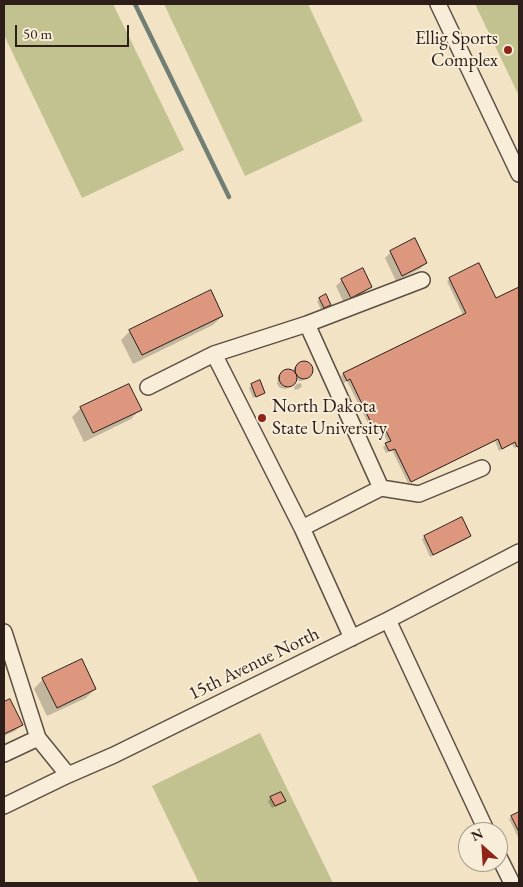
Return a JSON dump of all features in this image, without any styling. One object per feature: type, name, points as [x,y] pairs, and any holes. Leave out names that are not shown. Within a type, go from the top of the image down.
[{"type":"street","points":[[438,4],[519,174]]},
{"type":"street","points":[[148,386],[214,354],[307,324],[422,280]]},
{"type":"street","points":[[307,324],[381,488]]},
{"type":"street","points":[[214,354],[302,528],[352,638]]},
{"type":"street","points":[[302,528],[381,488],[419,494],[482,468]]},
{"type":"street","name":"15th Avenue North","points":[[4,806],[114,755],[352,638],[519,552]]},
{"type":"street","points":[[388,620],[482,822]]},
{"type":"street","points":[[4,632],[9,664],[38,738],[68,775]]},
{"type":"street","points":[[4,754],[38,738]]},
{"type":"shaded area","points":[[4,4],[113,4],[184,150],[82,198],[4,35]]},
{"type":"shaded area","points":[[164,4],[308,4],[363,121],[245,176]]},
{"type":"shaded area","name":"Ellig Sports Complex","points":[[475,4],[519,4],[519,96]]},
{"type":"shaded area","points":[[260,733],[333,883],[199,883],[152,786]]},
{"type":"building","points":[[415,238],[427,263],[402,276],[390,251]]},
{"type":"building","points":[[479,263],[496,298],[519,287],[519,446],[517,447],[515,442],[502,449],[498,439],[411,482],[395,449],[389,451],[385,443],[391,441],[385,429],[376,433],[350,379],[347,381],[343,373],[466,313],[449,278]]},
{"type":"building","points":[[363,268],[372,287],[351,298],[341,279]]},
{"type":"building","points":[[211,290],[223,316],[142,355],[129,330]]},
{"type":"building","points":[[326,294],[331,305],[324,308],[319,298]]},
{"type":"building","points":[[304,361],[310,364],[313,370],[310,376],[304,379],[298,376],[295,370],[298,364]]},
{"type":"building","points":[[288,369],[294,372],[297,378],[294,384],[288,387],[282,384],[279,378],[282,372]]},
{"type":"building","points":[[260,380],[265,393],[256,397],[251,384]]},
{"type":"building","points":[[129,384],[142,410],[93,433],[80,407]]},
{"type":"building","points":[[462,517],[471,536],[433,555],[424,536]]},
{"type":"building","points":[[82,659],[96,689],[57,708],[42,678]]},
{"type":"building","points":[[10,699],[23,725],[4,734],[4,702]]},
{"type":"building","points":[[281,792],[286,801],[275,806],[270,797]]},
{"type":"building","points":[[519,812],[519,832],[511,816]]},
{"type":"waterway","points":[[135,4],[229,197]]},
{"type":"place","name":"Ellig Sports Complex","points":[[508,50]]},
{"type":"place","name":"North Dakota State University","points":[[262,418]]}]
